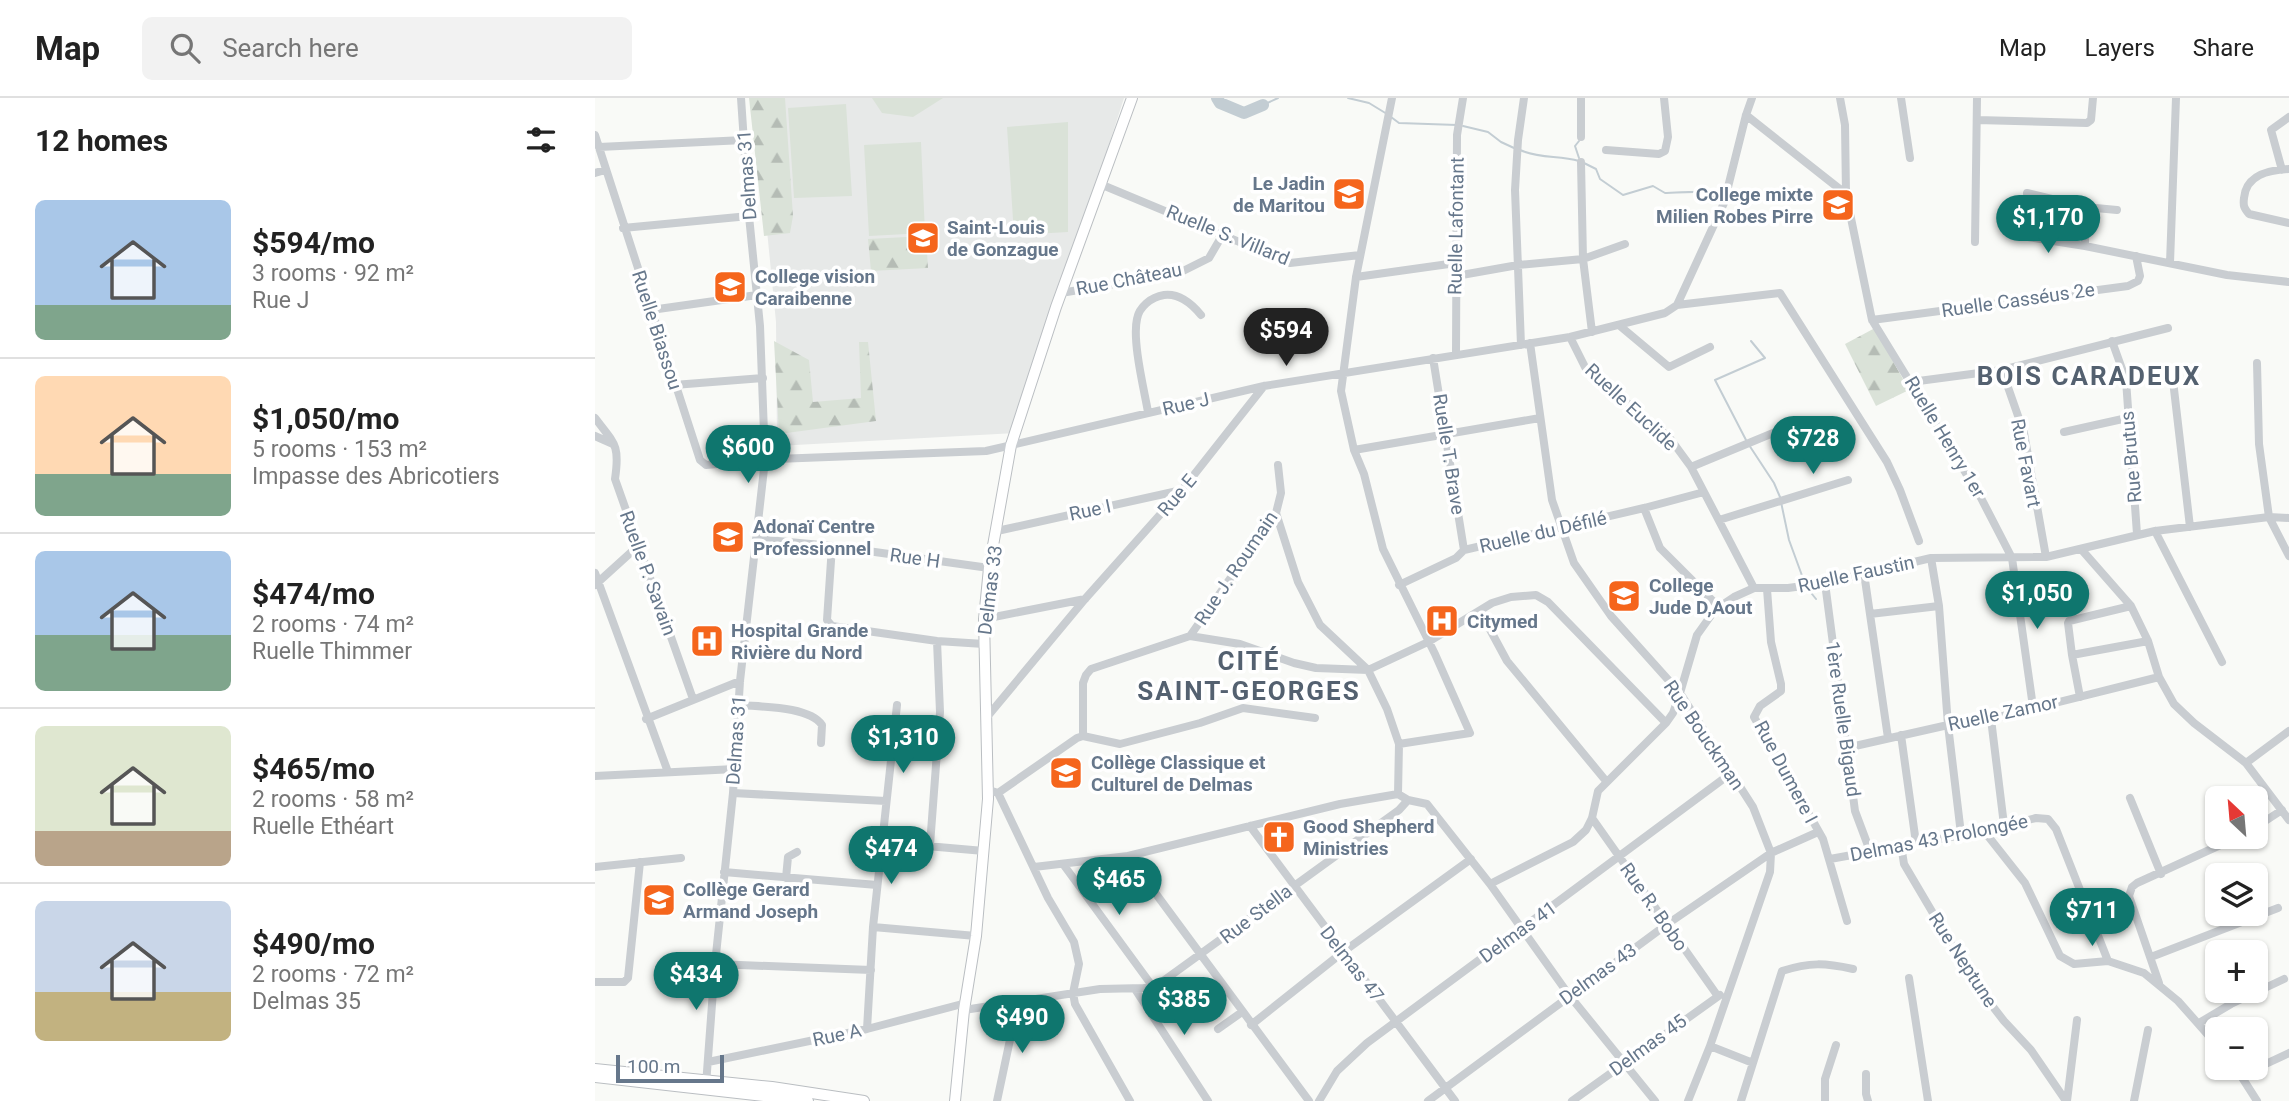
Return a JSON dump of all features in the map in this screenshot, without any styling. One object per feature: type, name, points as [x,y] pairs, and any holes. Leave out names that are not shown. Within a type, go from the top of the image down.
[{"type":"main road","name":"Delmas 33","points":[[957,1098],[971,936],[993,791],[984,644],[989,568],[1011,445],[1061,293],[1132,98]]},
{"type":"main road","points":[[595,1069],[808,1101]]},
{"type":"main road","points":[[595,1077],[772,1087],[864,1101]]},
{"type":"street","name":"Delmas 31","points":[[706,1085],[715,964],[733,793],[740,681],[765,460],[763,326],[749,216],[741,98]]},
{"type":"street","name":"Ruelle Lafontant","points":[[1456,355],[1457,135],[1463,98]]},
{"type":"street","name":"Rue Bouckman","points":[[1524,98],[1516,158],[1518,265],[1525,344],[1540,418],[1552,500],[1574,563],[1611,616],[1680,693],[1753,807],[1771,853]]},
{"type":"street","points":[[1581,98],[1581,137]]},
{"type":"street","points":[[1606,150],[1659,154],[1665,151],[1668,137],[1664,98]]},
{"type":"street","points":[[1677,305],[1724,202],[1752,98]]},
{"type":"street","points":[[1840,98],[1845,125],[1846,194],[1872,320]]},
{"type":"street","points":[[1901,98],[1910,158]]},
{"type":"street","points":[[1975,242],[1977,98]]},
{"type":"street","points":[[1977,120],[2087,122],[2093,114],[2093,98]]},
{"type":"street","points":[[2170,264],[2176,98]]},
{"type":"street","points":[[1391,102],[1356,277],[1341,391],[1354,450],[1364,474],[1383,549],[1470,733],[1399,744]]},
{"type":"street","points":[[1746,115],[1846,194]]},
{"type":"street","points":[[2289,117],[2271,130],[2285,169],[2251,179],[2245,188],[2243,204],[2249,214],[2289,223]]},
{"type":"street","name":"Ruelle Biassou","points":[[595,135],[674,386],[703,463],[765,460]]},
{"type":"street","points":[[599,147],[744,140]]},
{"type":"street","points":[[1581,162],[1583,259],[1591,332]]},
{"type":"street","points":[[595,173],[605,170]]},
{"type":"street","name":"Ruelle S. Villard","points":[[1100,184],[1290,263],[1360,256]]},
{"type":"street","points":[[2027,193],[2085,207],[2117,210]]},
{"type":"street","points":[[2085,207],[2085,246]]},
{"type":"street","points":[[624,228],[749,216]]},
{"type":"street","name":"Rue Château","points":[[1061,293],[1179,273],[1209,258],[1223,234]]},
{"type":"street","points":[[2015,235],[2085,246],[2227,275],[2289,282]]},
{"type":"street","points":[[1456,276],[1518,265],[1583,259],[1625,244]]},
{"type":"street","name":"Ruelle Casséus 2e","points":[[1872,320],[2128,285],[2138,281],[2140,276],[2136,256]]},
{"type":"street","points":[[1356,277],[1456,263]]},
{"type":"street","name":"Rue J","points":[[765,460],[986,451],[1263,386],[1570,337],[1665,313],[1677,305],[1780,293],[1887,462],[1919,541]]},
{"type":"street","points":[[651,310],[757,295]]},
{"type":"street","points":[[1148,412],[1136,333],[1137,318],[1142,307],[1164,295],[1176,296],[1186,300],[1201,315]]},
{"type":"street","name":"Ruelle Henry 1er","points":[[1872,320],[1982,498],[2012,558],[2033,707]]},
{"type":"street","points":[[1620,326],[1669,367],[1710,347]]},
{"type":"street","points":[[1911,382],[2002,370],[2168,328]]},
{"type":"street","name":"Ruelle Euclide","points":[[1570,337],[1586,369],[1669,437],[1691,467],[1754,588]]},
{"type":"street","name":"Rue Brutus","points":[[2112,341],[2126,380],[2137,534]]},
{"type":"street","name":"Ruelle T. Brave","points":[[1433,358],[1464,550]]},
{"type":"street","points":[[2257,363],[2259,444],[2270,517],[2289,556]]},
{"type":"street","name":"Rue Favart","points":[[2002,370],[2024,433],[2046,557]]},
{"type":"street","points":[[2172,372],[2190,527]]},
{"type":"street","points":[[674,386],[762,378]]},
{"type":"street","name":"Rue E","points":[[987,716],[1085,598],[1182,490],[1263,386]]},
{"type":"street","points":[[595,418],[615,445]]},
{"type":"street","points":[[1354,450],[1540,418]]},
{"type":"street","points":[[2064,432],[2127,418]]},
{"type":"street","points":[[1691,467],[1785,428]]},
{"type":"street","points":[[595,436],[615,445]]},
{"type":"street","name":"Ruelle P. Savain","points":[[615,445],[619,455],[615,479],[693,699]]},
{"type":"street","name":"Rue J. Roumain","points":[[1083,736],[1083,683],[1086,675],[1091,669],[1189,636],[1276,513],[1282,493],[1278,465]]},
{"type":"street","points":[[1719,520],[1848,480]]},
{"type":"street","name":"Rue I","points":[[997,531],[1182,490]]},
{"type":"street","name":"Ruelle du Défilé","points":[[1399,585],[1455,558],[1464,550],[1704,492]]},
{"type":"street","points":[[1644,508],[1660,548],[1719,607]]},
{"type":"street","points":[[1276,513],[1298,582],[1320,625],[1368,670],[1387,709],[1399,744],[1398,794]]},
{"type":"street","name":"Ruelle Faustin","points":[[1754,588],[1805,587],[1931,558],[2046,557],[2155,531],[2270,517],[2289,518]]},
{"type":"street","points":[[2155,531],[2222,662]]},
{"type":"street","name":"Rue H","points":[[757,539],[832,546],[989,568]]},
{"type":"street","points":[[832,546],[828,623],[832,626],[937,641],[984,644]]},
{"type":"street","points":[[597,584],[638,547]]},
{"type":"street","points":[[2081,549],[2131,606],[2148,641],[2159,677],[2174,704],[2246,763],[2289,820]]},
{"type":"street","points":[[1931,558],[1939,606],[1948,725],[1961,834]]},
{"type":"street","points":[[595,573],[646,719],[668,772]]},
{"type":"street","points":[[1864,573],[1888,738]]},
{"type":"street","name":"1ère Ruelle Bigaud","points":[[1825,583],[1855,811],[1870,851]]},
{"type":"street","points":[[1490,884],[1573,842],[1586,831],[1598,791],[1666,723],[1680,693],[1697,635],[1719,607],[1754,588]]},
{"type":"street","name":"Rue Dumere I","points":[[1767,589],[1772,650],[1781,691],[1760,706],[1755,717],[1818,832],[1830,859],[1847,921]]},
{"type":"street","points":[[1189,636],[1240,644],[1316,668],[1368,670],[1427,642],[1492,603],[1511,597],[1542,597],[1666,723]]},
{"type":"street","points":[[984,619],[1085,598]]},
{"type":"street","points":[[1870,614],[1939,606]]},
{"type":"street","points":[[2080,697],[2068,624],[2073,619],[2131,606]]},
{"type":"street","points":[[1480,611],[1507,661],[1606,781]]},
{"type":"street","points":[[930,845],[940,712],[937,641]]},
{"type":"street","points":[[2072,654],[2148,641]]},
{"type":"street","name":"Ruelle Zamor","points":[[1846,748],[1948,725],[1991,719],[2159,677]]},
{"type":"street","points":[[646,719],[740,681]]},
{"type":"street","points":[[739,705],[787,710],[817,718],[822,725],[821,743]]},
{"type":"street","points":[[867,1029],[873,927],[897,705]]},
{"type":"street","points":[[1131,1101],[1075,1004],[1073,993],[1079,964],[1077,949],[993,791],[1083,736],[1121,744],[1175,731],[1243,708],[1315,718]]},
{"type":"street","points":[[1991,719],[2004,825]]},
{"type":"street","points":[[2246,763],[2289,731]]},
{"type":"street","points":[[1901,735],[1916,843]]},
{"type":"street","points":[[595,776],[735,769]]},
{"type":"street","name":"Delmas 41","points":[[1319,1101],[1337,1071],[1367,1043],[1730,774]]},
{"type":"street","points":[[733,793],[886,801]]},
{"type":"street","points":[[1034,867],[1128,856],[1340,804],[1398,794],[1408,800],[1427,804],[1490,884],[1569,995],[1655,1101]]},
{"type":"street","points":[[2130,798],[2161,874]]},
{"type":"street","name":"Rue Stella","points":[[965,1007],[1100,989],[1153,987],[1399,810],[1408,800]]},
{"type":"street","points":[[2268,819],[2281,810]]},
{"type":"street","name":"Rue R. Bobo","points":[[1592,818],[1717,995]]},
{"type":"street","name":"Delmas 43 Prolongée","points":[[1830,859],[1984,831],[2036,818],[2048,819],[2056,829],[2108,961]]},
{"type":"street","name":"Delmas 47","points":[[1250,826],[1455,1101]]},
{"type":"street","points":[[1984,831],[2025,883],[2060,957],[2074,964],[2108,961],[2144,973],[2160,985],[2205,1030]]},
{"type":"street","name":"Delmas 43","points":[[1428,1101],[1666,925],[1771,853],[1818,832]]},
{"type":"street","points":[[881,842],[984,851]]},
{"type":"street","name":"Rue Neptune","points":[[1901,845],[1904,864],[1973,981],[2031,1050],[2067,1101]]},
{"type":"street","points":[[2160,985],[2129,896],[2130,891],[2137,883],[2213,849]]},
{"type":"street","points":[[786,878],[788,857],[797,852]]},
{"type":"street","points":[[1688,1101],[1710,1046],[1770,872],[1771,853]]},
{"type":"street","points":[[1128,856],[1309,1101]]},
{"type":"street","points":[[595,867],[681,858]]},
{"type":"street","points":[[1251,1025],[1343,952],[1471,859]]},
{"type":"street","points":[[595,982],[627,980],[640,862]]},
{"type":"street","points":[[1063,864],[1153,987]]},
{"type":"street","points":[[724,873],[877,885]]},
{"type":"street","points":[[2151,957],[2277,908]]},
{"type":"street","points":[[873,927],[971,936]]},
{"type":"street","points":[[1741,1101],[1782,971],[1799,965],[1822,963],[1853,970]]},
{"type":"street","points":[[715,964],[871,970]]},
{"type":"street","points":[[1909,978],[1928,1101]]},
{"type":"street","points":[[2199,1023],[2231,1004],[2284,979]]},
{"type":"street","points":[[1135,989],[1208,1101]]},
{"type":"street","points":[[1717,995],[1727,997]]},
{"type":"street","name":"Delmas 45","points":[[1572,1101],[1717,995]]},
{"type":"street","points":[[997,1101],[1018,1002]]},
{"type":"street","name":"Rue A","points":[[708,1062],[965,1007]]},
{"type":"street","points":[[1218,1029],[1243,1012]]},
{"type":"street","points":[[2067,1101],[2077,1020]]},
{"type":"street","points":[[2134,1101],[2148,1030]]},
{"type":"street","points":[[1825,1101],[1825,1079],[1836,1045]]},
{"type":"street","points":[[1710,1046],[1753,1063]]},
{"type":"street","points":[[2268,1061],[2289,1053]]},
{"type":"street","points":[[1867,1074],[1868,1101]]},
{"type":"street","points":[[2244,1080],[2257,1101]]},
{"type":"shaded area","name":"Saint-Louis de Gonzague","points":[[754,98],[1124,98],[1016,433],[777,446],[776,322]]},
{"type":"green space","points":[[749,98],[785,98],[793,216],[790,233],[764,236]]},
{"type":"green space","points":[[872,98],[943,98],[913,117],[882,113]]},
{"type":"green space","points":[[846,104],[852,196],[794,198],[788,108]]},
{"type":"green space","points":[[1068,122],[1068,232],[1014,235],[1007,127]]},
{"type":"green space","points":[[921,142],[925,233],[869,236],[864,145]]},
{"type":"green space","points":[[926,236],[928,268],[871,271],[868,239]]},
{"type":"green space","points":[[1875,328],[1909,390],[1876,406],[1845,344]]},
{"type":"green space","points":[[774,341],[809,360],[813,402],[861,398],[859,342],[868,342],[876,421],[779,434]]},
{"type":"waterway","points":[[1217,98],[1220,103],[1244,113],[1263,105]]},
{"type":"waterway","points":[[1263,105],[1278,98]]},
{"type":"waterway","points":[[1348,98],[1369,103],[1387,114]]},
{"type":"waterway","points":[[1391,117],[1399,123],[1457,125]]},
{"type":"waterway","points":[[1463,126],[1488,132],[1514,148]]},
{"type":"waterway","points":[[1579,141],[1575,146],[1579,158]]},
{"type":"waterway","points":[[1520,150],[1535,155],[1579,161]]},
{"type":"waterway","points":[[1584,163],[1596,169],[1600,179],[1623,195],[1653,186],[1665,193],[1706,192],[1716,200]]},
{"type":"waterway","points":[[1746,440],[1715,380],[1765,358],[1751,341]]},
{"type":"waterway","points":[[1749,445],[1780,497]]},
{"type":"waterway","points":[[1781,502],[1789,540],[1804,581]]},
{"type":"waterway","points":[[1808,589],[1816,599]]},
{"type":"place","name":"Le Jadin de Maritou","points":[[1349,194]]},
{"type":"place","name":"College mixte Milien Robes Pirre","points":[[1838,205]]},
{"type":"place","name":"Saint-Louis de Gonzague","points":[[923,238]]},
{"type":"place","name":"College vision Caraibenne","points":[[730,287]]},
{"type":"place","name":"Adonaï Centre Professionnel","points":[[728,537]]},
{"type":"place","name":"College Jude D,Aout","points":[[1624,596]]},
{"type":"place","name":"Citymed","points":[[1442,621]]},
{"type":"place","name":"Hospital Grande Rivière du Nord","points":[[707,641]]},
{"type":"place","name":"Collège Classique et Culturel de Delmas","points":[[1066,773]]},
{"type":"place","name":"Good Shepherd Ministries","points":[[1279,837]]},
{"type":"place","name":"Collège Gerard Armand Joseph","points":[[659,900]]},
{"type":"district","name":"BOIS CARADEUX","points":[[2089,376]]},
{"type":"district","name":"CITÉ SAINT-GEORGES","points":[[1249,676]]}]
